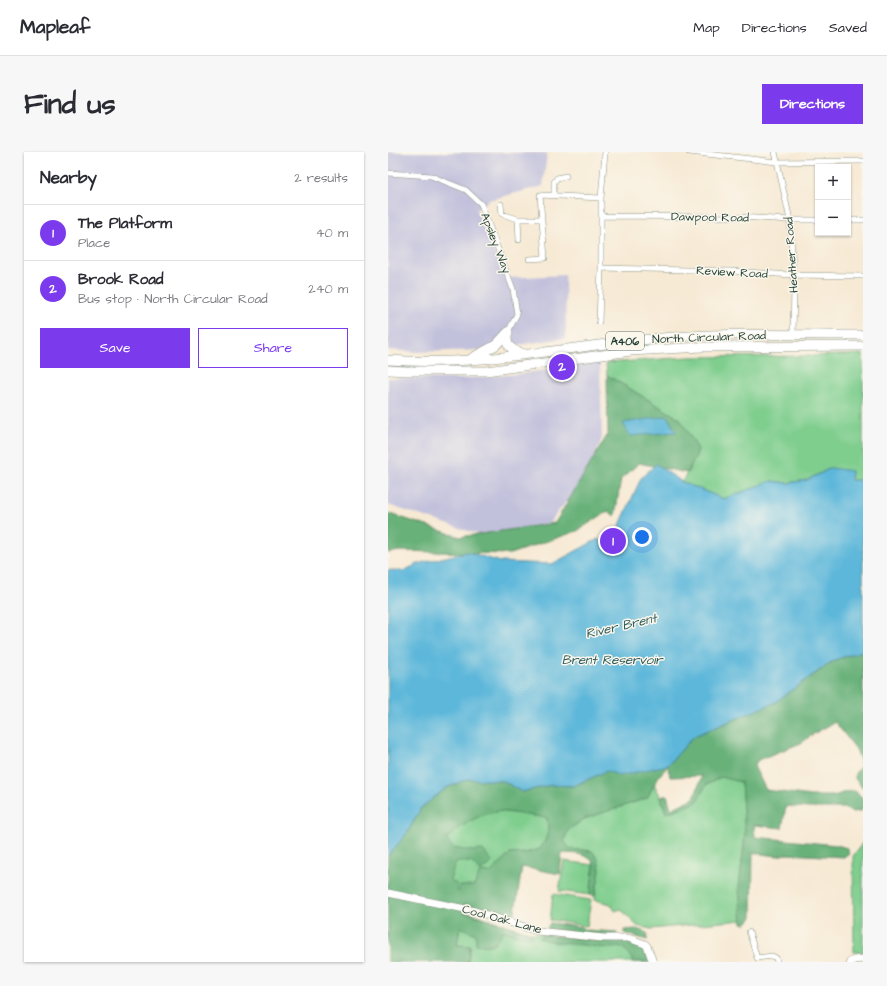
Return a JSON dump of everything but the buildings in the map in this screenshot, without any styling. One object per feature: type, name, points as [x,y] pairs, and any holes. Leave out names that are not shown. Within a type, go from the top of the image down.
[{"type":"highway","points":[[508,332],[506,339],[509,346],[515,351],[526,355]]},
{"type":"highway","points":[[466,361],[496,346],[508,332]]},
{"type":"highway","name":"North Circular Road","points":[[388,360],[413,362],[466,361],[526,355],[598,344],[653,338],[703,336],[863,335]]},
{"type":"highway","name":"North Circular Road","points":[[388,370],[486,371],[593,356],[679,348],[735,346],[863,346]]},
{"type":"street","points":[[599,322],[602,216],[601,198],[605,152]]},
{"type":"street","points":[[689,152],[777,162],[863,161]]},
{"type":"street","name":"Heather Road","points":[[775,152],[790,220],[793,252],[792,275],[794,288],[793,335]]},
{"type":"street","name":"Apsley Way","points":[[388,173],[431,176],[466,190],[481,204],[513,289],[517,314],[508,332]]},
{"type":"street","points":[[554,196],[554,182],[557,178],[566,176]]},
{"type":"street","points":[[530,259],[545,258],[540,195],[601,198]]},
{"type":"street","points":[[501,204],[502,214],[518,219],[541,218]]},
{"type":"street","name":"Dawpool Road","points":[[602,216],[739,217],[815,220]]},
{"type":"street","points":[[518,219],[519,240]]},
{"type":"street","points":[[851,220],[863,220]]},
{"type":"street","name":"Review Road","points":[[601,268],[863,276]]},
{"type":"street","name":"Cool Oak Lane","points":[[388,893],[475,911],[522,927],[537,930],[603,938],[628,938],[645,944],[653,962]]},
{"type":"street","points":[[749,932],[757,958],[772,956],[776,958],[777,962]]},
{"type":"street","points":[[850,962],[863,959]]},
{"type":"shaded area","points":[[388,152],[547,153],[543,186],[489,200],[476,210],[505,278],[565,275],[566,338],[480,350],[417,352],[388,350]]},
{"type":"shaded area","points":[[600,362],[602,438],[586,477],[549,523],[481,535],[388,505],[388,378],[460,379],[519,374]]},
{"type":"green space","points":[[863,354],[863,480],[851,480],[831,468],[807,480],[788,483],[771,481],[724,499],[682,482],[696,457],[680,419],[607,375],[606,363],[689,357]]},
{"type":"green space","points":[[607,375],[680,419],[698,449],[696,457],[687,473],[639,463],[621,479],[615,516],[608,511],[577,531],[510,554],[400,551],[388,553],[388,513],[460,537],[555,523],[608,434]]},
{"type":"green space","points":[[863,651],[863,789],[854,777],[862,765],[856,749],[835,722],[801,743],[758,760],[754,766],[766,790],[811,796],[834,796],[845,792],[855,791],[863,798],[863,808],[861,811],[853,812],[844,808],[808,808],[786,806],[782,828],[754,825],[755,837],[837,845],[847,848],[849,853],[844,857],[786,854],[777,856],[753,853],[752,918],[746,924],[742,923],[739,888],[745,835],[741,782],[721,777],[706,785],[696,803],[666,813],[661,797],[667,795],[671,809],[694,798],[702,776],[670,777],[668,766],[659,776],[647,798],[584,819],[568,830],[564,841],[570,849],[592,851],[598,859],[600,870],[595,896],[590,895],[594,865],[592,861],[581,854],[562,853],[560,874],[522,867],[514,918],[465,904],[463,913],[471,914],[532,934],[531,938],[503,931],[498,940],[486,946],[476,944],[476,934],[460,927],[457,945],[470,946],[468,962],[388,962],[388,856],[407,833],[421,808],[446,788],[468,779],[503,781],[522,792],[551,785],[573,786],[607,771],[668,765],[694,736],[774,703],[835,660]],"holes":[[[499,811],[547,818],[547,834],[540,849],[526,853],[510,854],[490,873],[480,872],[474,886],[460,886],[459,891],[456,890],[458,885],[450,880],[456,862],[471,862],[481,871],[492,862],[483,850],[470,851],[453,848],[446,839],[453,833],[465,824],[483,815]]]},
{"type":"green space","points":[[721,777],[741,782],[745,835],[739,888],[742,920],[651,929],[637,926],[621,909],[615,911],[611,904],[595,900],[600,870],[592,851],[570,849],[564,841],[568,830],[584,819],[647,798],[654,784],[661,797],[666,813],[696,803],[706,785]]},
{"type":"green space","points":[[499,811],[547,817],[547,834],[540,849],[526,853],[510,854],[473,895],[444,889],[445,839],[470,821],[483,815]]},
{"type":"green space","points":[[863,842],[863,953],[854,952],[853,856]]},
{"type":"green space","points":[[564,861],[594,865],[590,895],[559,891]]},
{"type":"green space","points":[[553,894],[591,900],[587,926],[550,920]]},
{"type":"green space","points":[[463,913],[471,913],[532,933],[600,941],[631,942],[643,946],[649,962],[468,962],[471,946],[457,945]]},
{"type":"green space","points":[[550,923],[581,927],[585,930],[617,932],[616,935],[599,935],[553,930],[547,928]]},
{"type":"green space","points":[[636,929],[648,934],[647,940],[624,933],[624,930]]},
{"type":"green space","points":[[544,935],[600,941],[631,942],[643,946],[649,962],[634,962],[623,947],[602,948],[565,944],[539,938]]},
{"type":"water","points":[[667,416],[676,432],[630,436],[623,423]]},
{"type":"water","name":"Brent Reservoir","points":[[656,464],[682,482],[724,499],[771,481],[788,483],[807,480],[831,468],[851,471],[851,480],[863,480],[863,651],[834,660],[774,703],[694,736],[668,765],[620,776],[607,771],[573,786],[551,785],[522,792],[503,781],[468,779],[446,788],[421,808],[407,833],[388,856],[388,570],[403,571],[420,563],[467,552],[501,562],[552,564],[598,539],[609,545],[616,545],[619,527],[641,478]]},
{"type":"place","name":"Brook Road","points":[[562,367]]},
{"type":"place","name":"The Platform","points":[[613,541]]},
{"type":"water label","name":"River Brent","points":[[621,625]]}]
